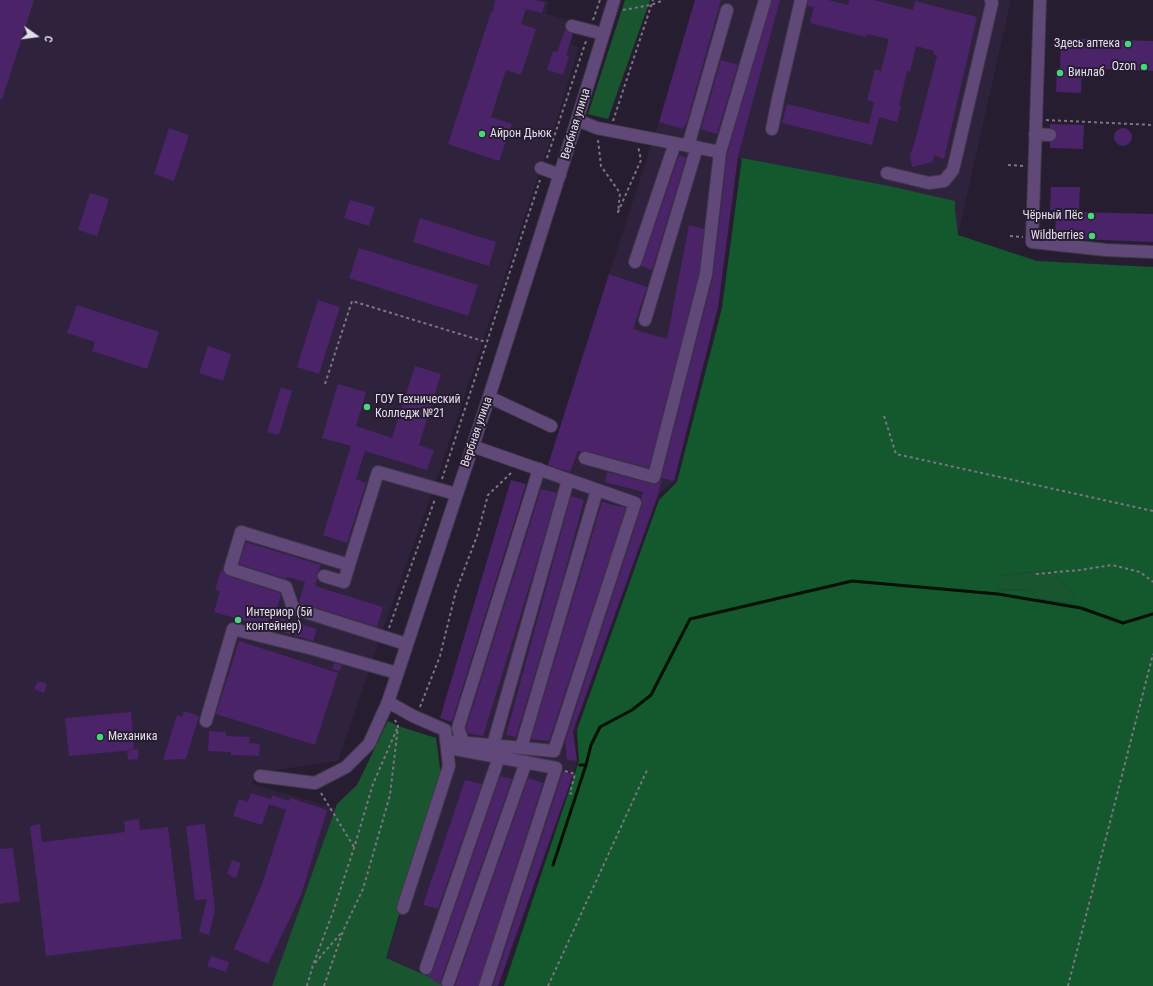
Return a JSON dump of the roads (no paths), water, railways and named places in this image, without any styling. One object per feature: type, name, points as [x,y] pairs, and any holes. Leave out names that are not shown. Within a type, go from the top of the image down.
[{"type":"street","name":"Вербная улица","points":[[260,776],[315,783],[346,767],[369,744],[388,702],[406,644],[489,398],[614,0]]},
{"type":"street","points":[[585,458],[654,477],[706,274],[720,152],[765,0]]},
{"type":"street","points":[[772,130],[801,0]]},
{"type":"street","points":[[887,173],[929,182],[944,181],[953,170],[991,0]]},
{"type":"street","points":[[1040,0],[1032,242],[1106,250],[1153,252]]},
{"type":"street","points":[[646,320],[727,10]]},
{"type":"street","points":[[572,26],[603,34]]},
{"type":"street","points":[[577,120],[597,128],[610,131],[720,152]]},
{"type":"street","points":[[1035,134],[1050,134]]},
{"type":"street","points":[[635,262],[675,143]]},
{"type":"street","points":[[542,169],[560,175]]},
{"type":"street","points":[[489,398],[551,426]]},
{"type":"street","points":[[447,744],[463,742],[554,751],[635,503],[472,446]]},
{"type":"street","points":[[463,742],[458,728],[539,469]]},
{"type":"street","points":[[324,576],[344,582],[378,472],[456,494]]},
{"type":"street","points":[[493,745],[568,480]]},
{"type":"street","points":[[521,748],[597,490]]},
{"type":"street","points":[[349,565],[243,527],[230,569],[286,587],[293,608],[386,636],[406,644]]},
{"type":"street","points":[[206,721],[233,629],[313,649],[397,674]]},
{"type":"street","points":[[388,702],[445,730],[449,766],[403,908]]},
{"type":"street","points":[[447,744],[499,757],[556,768],[485,986]]},
{"type":"street","points":[[426,968],[499,757]]},
{"type":"street","points":[[448,983],[526,762]]},
{"type":"waterway","points":[[580,765],[586,765],[591,745],[600,727],[632,710],[651,695],[690,619],[852,581],[998,594],[1081,608],[1123,623],[1153,614]]},
{"type":"waterway","points":[[553,865],[586,765]]},
{"type":"place","name":"Здесь аптека","points":[[1128,44]]},
{"type":"place","name":"Ozon","points":[[1144,67]]},
{"type":"place","name":"Винлаб","points":[[1060,73]]},
{"type":"place","name":"Айрон Дьюк","points":[[482,134]]},
{"type":"place","name":"Чёрный Пёс","points":[[1091,216]]},
{"type":"place","name":"Wildberries","points":[[1092,236]]},
{"type":"place","name":"ГОУ Технический Колледж №21","points":[[367,407]]},
{"type":"place","name":"Интериор (5й контейнер)","points":[[238,620]]},
{"type":"place","name":"Механика","points":[[100,737]]}]
